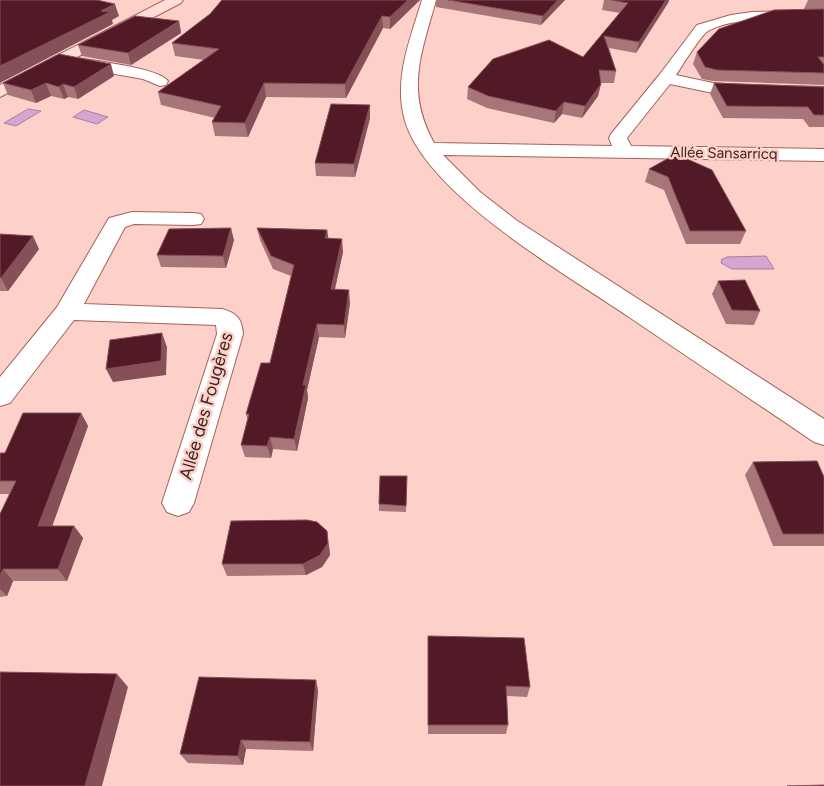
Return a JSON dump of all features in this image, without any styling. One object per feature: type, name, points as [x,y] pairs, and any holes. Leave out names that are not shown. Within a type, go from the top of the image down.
[{"type":"street","points":[[0,92],[176,0]]},
{"type":"street","points":[[429,0],[409,77],[409,104],[420,135],[428,150],[466,193],[508,225],[824,434]]},
{"type":"street","points":[[623,151],[618,138],[666,78],[702,28],[781,7],[824,14]]},
{"type":"street","points":[[61,60],[147,75],[160,81]]},
{"type":"street","points":[[666,78],[713,88],[824,92]]},
{"type":"street","name":"Allée Sansarricq","points":[[428,150],[824,155]]},
{"type":"street","points":[[0,396],[67,312],[117,223],[132,218],[193,219]]},
{"type":"street","name":"Allée des Fougères","points":[[67,312],[222,317],[230,323],[230,334],[178,503]]},
{"type":"shaded area","points":[[28,109],[41,111],[16,126],[4,123]]},
{"type":"shaded area","points":[[84,110],[108,117],[97,124],[73,117]]},
{"type":"shaded area","points":[[766,256],[774,269],[732,269],[721,263],[722,259],[726,257]]},
{"type":"building","points":[[0,0],[97,0],[115,4],[101,11],[110,12],[0,66]]},
{"type":"building","points":[[222,0],[408,0],[390,17],[382,16],[345,84],[264,83],[245,123],[212,122],[221,106],[158,92],[219,49],[172,43],[210,14]]},
{"type":"building","points":[[448,0],[558,0],[543,16]]},
{"type":"building","points":[[611,0],[666,0],[639,42],[604,36],[616,71],[599,70],[601,84],[585,106],[564,102],[556,111],[488,96],[468,87],[493,59],[549,40],[583,57],[628,3]]},
{"type":"building","points":[[824,9],[824,57],[818,57],[824,65],[824,73],[717,70],[705,67],[697,52],[719,29],[774,10]]},
{"type":"building","points":[[135,16],[179,21],[128,53],[78,45]]},
{"type":"building","points":[[59,54],[111,64],[74,87],[63,84],[59,87],[46,83],[31,90],[3,83]]},
{"type":"building","points":[[714,83],[824,87],[824,115],[814,115],[808,107],[727,106]]},
{"type":"building","points":[[331,104],[370,105],[354,164],[315,163]]},
{"type":"building","points":[[676,154],[712,170],[746,231],[690,231],[668,177],[649,169]]},
{"type":"building","points":[[231,228],[223,256],[157,255],[169,229]]},
{"type":"building","points":[[257,228],[327,230],[325,238],[342,239],[331,289],[349,290],[344,325],[317,324],[303,385],[306,385],[294,439],[270,437],[267,446],[241,445],[249,414],[246,414],[261,363],[270,363],[294,265],[271,256]]},
{"type":"building","points":[[0,234],[33,236],[1,278],[0,278]]},
{"type":"building","points":[[745,280],[760,311],[732,310],[718,281]]},
{"type":"building","points":[[162,333],[161,361],[106,369],[110,340]]},
{"type":"building","points":[[23,413],[81,413],[38,526],[74,526],[58,569],[3,569],[0,576],[0,514],[16,481],[0,481],[0,453],[5,453]]},
{"type":"building","points":[[817,461],[824,477],[824,534],[783,534],[753,462]]},
{"type":"building","points":[[380,476],[407,476],[406,506],[379,504]]},
{"type":"building","points":[[307,520],[317,522],[327,531],[328,543],[320,555],[303,564],[222,564],[231,521]]},
{"type":"building","points":[[428,636],[524,638],[530,687],[506,686],[508,725],[428,725]]},
{"type":"building","points":[[0,672],[117,674],[85,786],[0,786]]},
{"type":"building","points":[[199,677],[316,680],[310,742],[241,740],[238,756],[180,754]]},
{"type":"building","points":[[824,785],[824,786],[787,786]]}]
